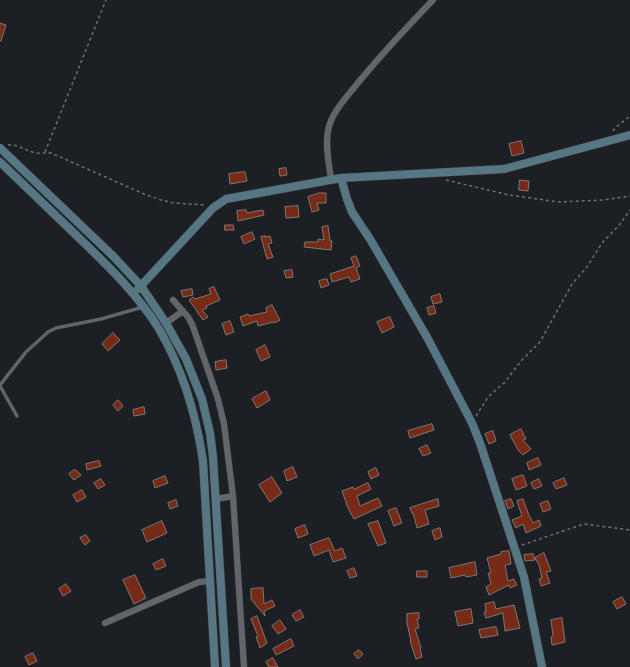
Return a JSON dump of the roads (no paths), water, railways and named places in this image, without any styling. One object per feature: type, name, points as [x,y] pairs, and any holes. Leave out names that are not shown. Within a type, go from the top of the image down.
[{"type":"main road","points":[[133,293],[213,208],[226,199],[341,178],[504,169],[630,135]]},
{"type":"main road","points":[[3,146],[141,286],[166,323],[186,359],[202,399],[214,458],[226,667]]},
{"type":"main road","points":[[0,162],[105,263],[133,293],[158,329],[177,364],[191,402],[199,433],[203,461],[215,667]]},
{"type":"main road","points":[[341,178],[352,212],[370,239],[428,339],[472,423],[480,443],[525,583],[542,667]]},
{"type":"street","points":[[331,180],[327,137],[330,123],[334,114],[378,59],[433,0]]},
{"type":"street","points":[[173,300],[183,310],[192,324],[218,399],[224,424],[233,496],[244,667]]},
{"type":"street","points":[[166,323],[183,310]]},
{"type":"street","points":[[216,499],[233,496]]},
{"type":"street","points":[[105,623],[199,582],[210,581]]},
{"type":"lane","points":[[17,416],[0,385],[26,352],[48,332],[56,328],[101,319],[143,307]]}]
